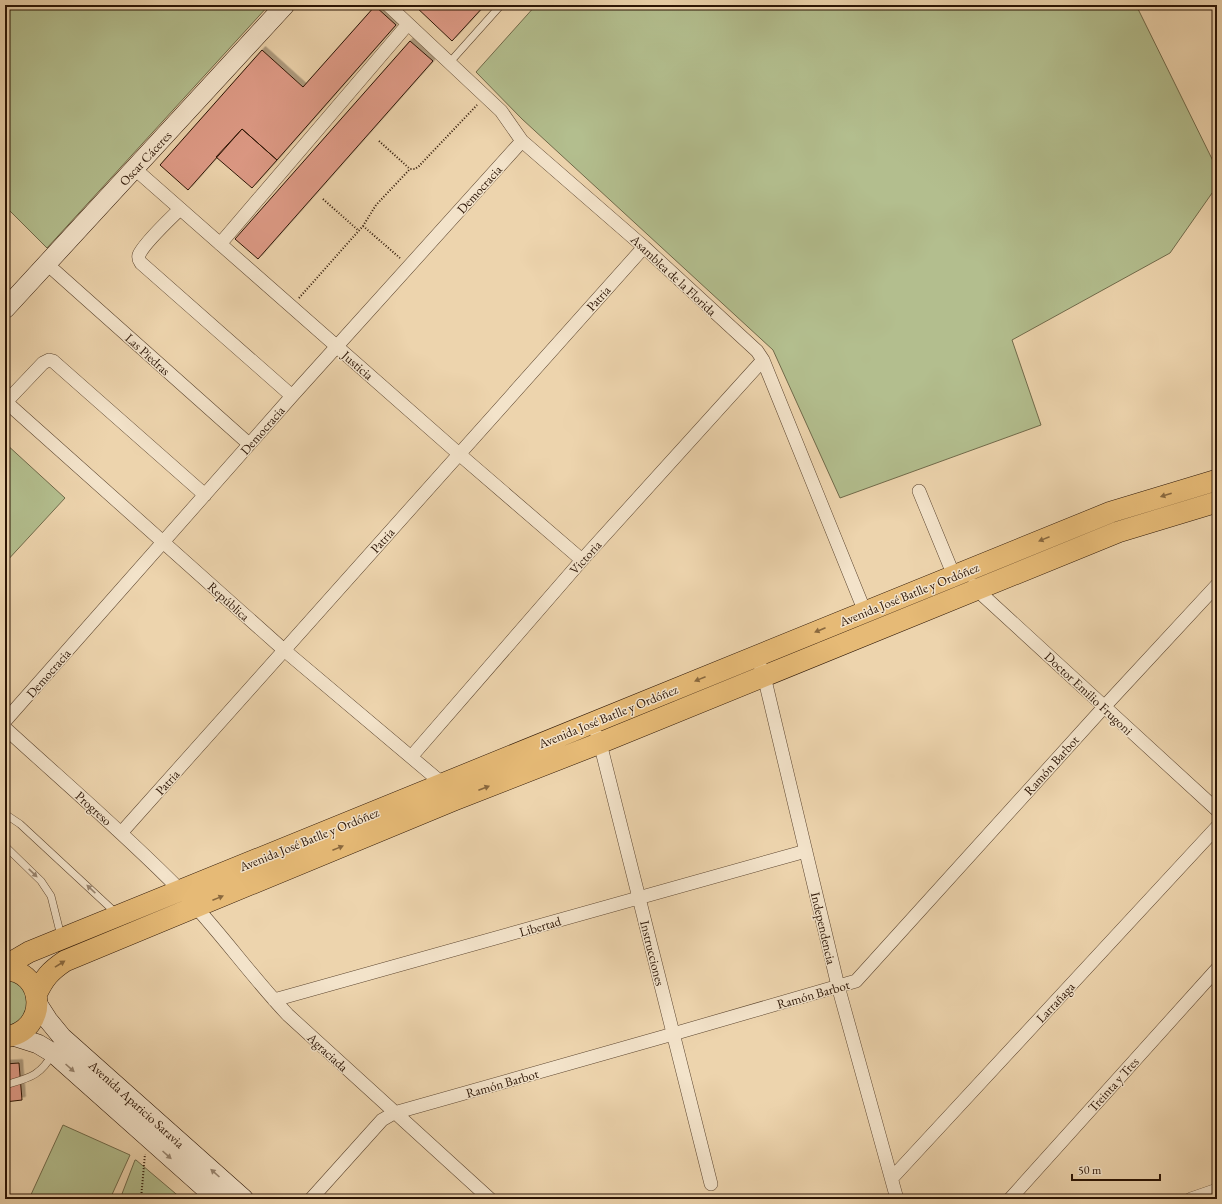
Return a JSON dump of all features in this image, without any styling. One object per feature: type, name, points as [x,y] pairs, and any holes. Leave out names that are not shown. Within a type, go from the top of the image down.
[{"type":"main road","name":"Avenida José Batlle y Ordóñez","points":[[9,1037],[23,1031],[31,1024],[36,1014],[37,999],[44,979],[53,968],[66,961],[196,907],[448,792],[591,723],[757,657],[1111,512],[1186,488],[1217,480]]},
{"type":"main road","name":"Avenida José Batlle y Ordóñez","points":[[5,966],[29,952],[181,891],[448,792],[600,743],[1118,532],[1193,508],[1217,502]]},
{"type":"main road","points":[[5,970],[18,973],[26,978],[33,986],[37,999]]},
{"type":"street","name":"Oscar Cáceres","points":[[5,309],[285,5]]},
{"type":"street","name":"Asamblea de la Florida","points":[[388,5],[501,111],[522,141],[644,246],[757,351],[763,360],[865,612]]},
{"type":"street","points":[[220,244],[408,24]]},
{"type":"street","name":"Democracia","points":[[5,721],[249,444],[522,141]]},
{"type":"street","name":"Justicia","points":[[135,169],[582,560]]},
{"type":"street","points":[[180,209],[143,249],[138,257],[139,260],[292,396]]},
{"type":"street","name":"Patria","points":[[121,833],[644,246]]},
{"type":"street","name":"Las Piedras","points":[[46,264],[249,444]]},
{"type":"street","points":[[6,401],[43,363],[49,360],[53,361],[205,495]]},
{"type":"street","name":"Victoria","points":[[411,757],[582,560],[763,360]]},
{"type":"street","name":"República","points":[[6,401],[284,650],[411,757],[448,792]]},
{"type":"street","points":[[1186,488],[1193,508]]},
{"type":"street","name":"Doctor Emilio Frugoni","points":[[919,491],[961,573],[976,589],[1217,810]]},
{"type":"street","name":"Ramón Barbot","points":[[310,1199],[382,1120],[394,1113],[856,981],[1104,707],[1217,585]]},
{"type":"street","name":"Independencia","points":[[757,657],[764,676],[838,986],[897,1199]]},
{"type":"street","name":"Instrucciones","points":[[591,723],[600,743],[711,1184]]},
{"type":"street","name":"Progreso","points":[[5,728],[121,833],[181,891]]},
{"type":"street","name":"Larrañaga","points":[[892,1178],[1217,827]]},
{"type":"street","name":"Libertad","points":[[274,1000],[806,851]]},
{"type":"street","name":"Agraciada","points":[[181,891],[288,1015],[490,1199]]},
{"type":"street","name":"Treinta y Tres","points":[[1010,1199],[1217,969]]},
{"type":"street","name":"Avenida Aparicio Saravia","points":[[37,999],[48,1020],[58,1045],[147,1137],[216,1199]]},
{"type":"street","name":"Avenida Aparicio Saravia","points":[[9,1037],[38,1044],[58,1045],[244,1199]]},
{"type":"street","points":[[1191,1199],[1217,1190]]},
{"type":"lane","points":[[450,62],[501,5]]},
{"type":"lane","points":[[5,816],[8,816],[20,824],[120,916]]},
{"type":"lane","points":[[5,846],[41,881],[51,896],[61,939]]},
{"type":"lane","points":[[5,1085],[39,1073],[58,1045]]},
{"type":"path","points":[[291,307],[363,226],[376,206],[410,169],[415,169],[419,166],[485,96]]},
{"type":"path","points":[[379,141],[410,169]]},
{"type":"path","points":[[323,199],[359,230]]},
{"type":"path","points":[[363,226],[409,266]]},
{"type":"path","points":[[141,1199],[142,1169],[147,1137]]},
{"type":"green space","points":[[5,5],[269,5],[47,248],[5,206]]},
{"type":"green space","points":[[536,5],[1145,5],[1138,9],[1217,169],[1217,186],[1170,253],[1012,340],[1041,425],[840,498],[773,350],[522,119],[476,72]]},
{"type":"green space","points":[[5,443],[65,498],[5,563]]},
{"type":"green space","points":[[5,977],[11,978],[27,991],[27,1015],[5,1029]]},
{"type":"green space","points":[[63,1125],[130,1155],[110,1199],[29,1199]]},
{"type":"green space","points":[[136,1160],[182,1199],[120,1199]]},
{"type":"building","points":[[414,5],[485,5],[452,41]]},
{"type":"building","points":[[375,6],[396,25],[277,160],[242,129],[188,190],[160,165],[262,50],[303,87]]},
{"type":"building","points":[[410,41],[433,61],[258,259],[235,239]]},
{"type":"building","points":[[242,129],[277,160],[252,188],[216,157]]},
{"type":"building","points":[[19,1063],[22,1100],[5,1102],[5,1064]]}]
